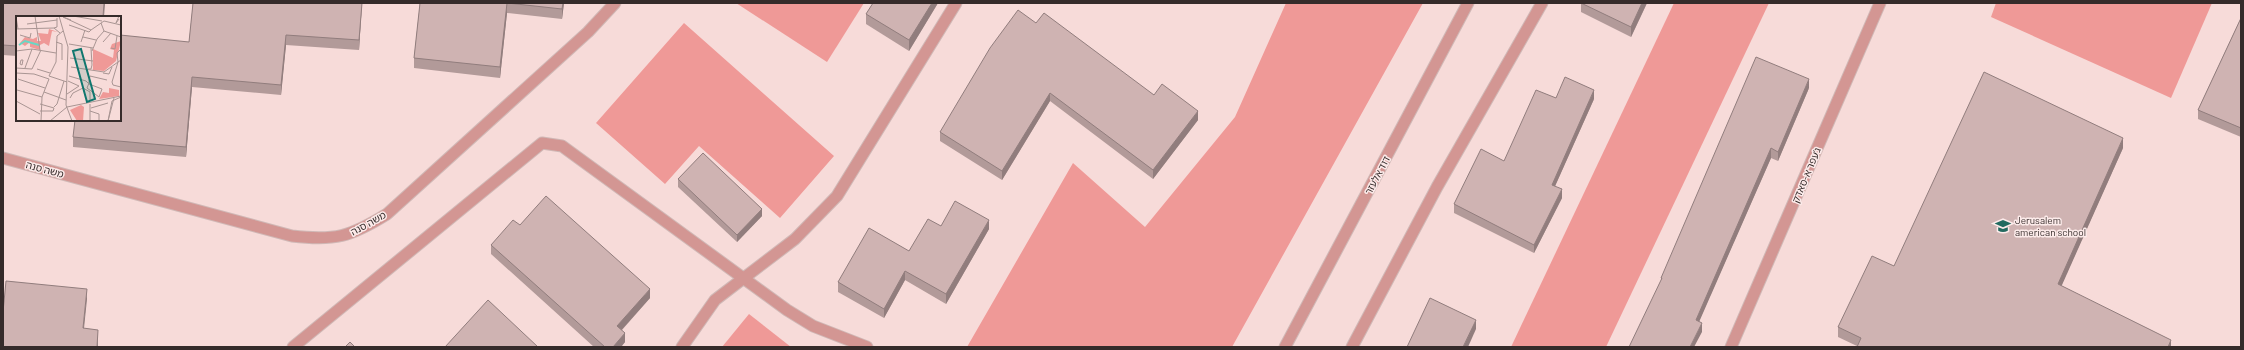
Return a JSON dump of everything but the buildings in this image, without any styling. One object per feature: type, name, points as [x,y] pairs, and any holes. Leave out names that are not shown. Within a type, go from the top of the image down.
[{"type":"street","name":"משה סנה","points":[[3,158],[292,236],[335,238],[353,233],[387,214],[588,32],[615,3]]},
{"type":"street","points":[[682,347],[715,300],[795,239],[837,196],[956,3]]},
{"type":"street","name":"דוד אלעזר","points":[[1285,347],[1468,3]]},
{"type":"street","points":[[1352,347],[1437,188],[1542,3]]},
{"type":"street","name":"ג'עפר א-סאדק","points":[[1731,347],[1880,3]]},
{"type":"street","points":[[293,347],[542,143],[562,146],[787,310],[813,326],[867,347]]},
{"type":"shaded area","points":[[736,3],[864,3],[827,62]]},
{"type":"shaded area","points":[[1286,3],[1423,3],[1232,347],[967,347],[1073,163],[1145,227],[1235,117]]},
{"type":"shaded area","points":[[1674,3],[1769,3],[1606,347],[1511,347]]},
{"type":"shaded area","points":[[1996,3],[2212,3],[2171,98],[1991,17]]},
{"type":"shaded area","points":[[684,23],[834,156],[780,218],[699,146],[665,184],[596,123]]},
{"type":"shaded area","points":[[749,314],[791,347],[722,347]]},
{"type":"place","name":"Jerusalem american school","points":[[2003,226]]}]
